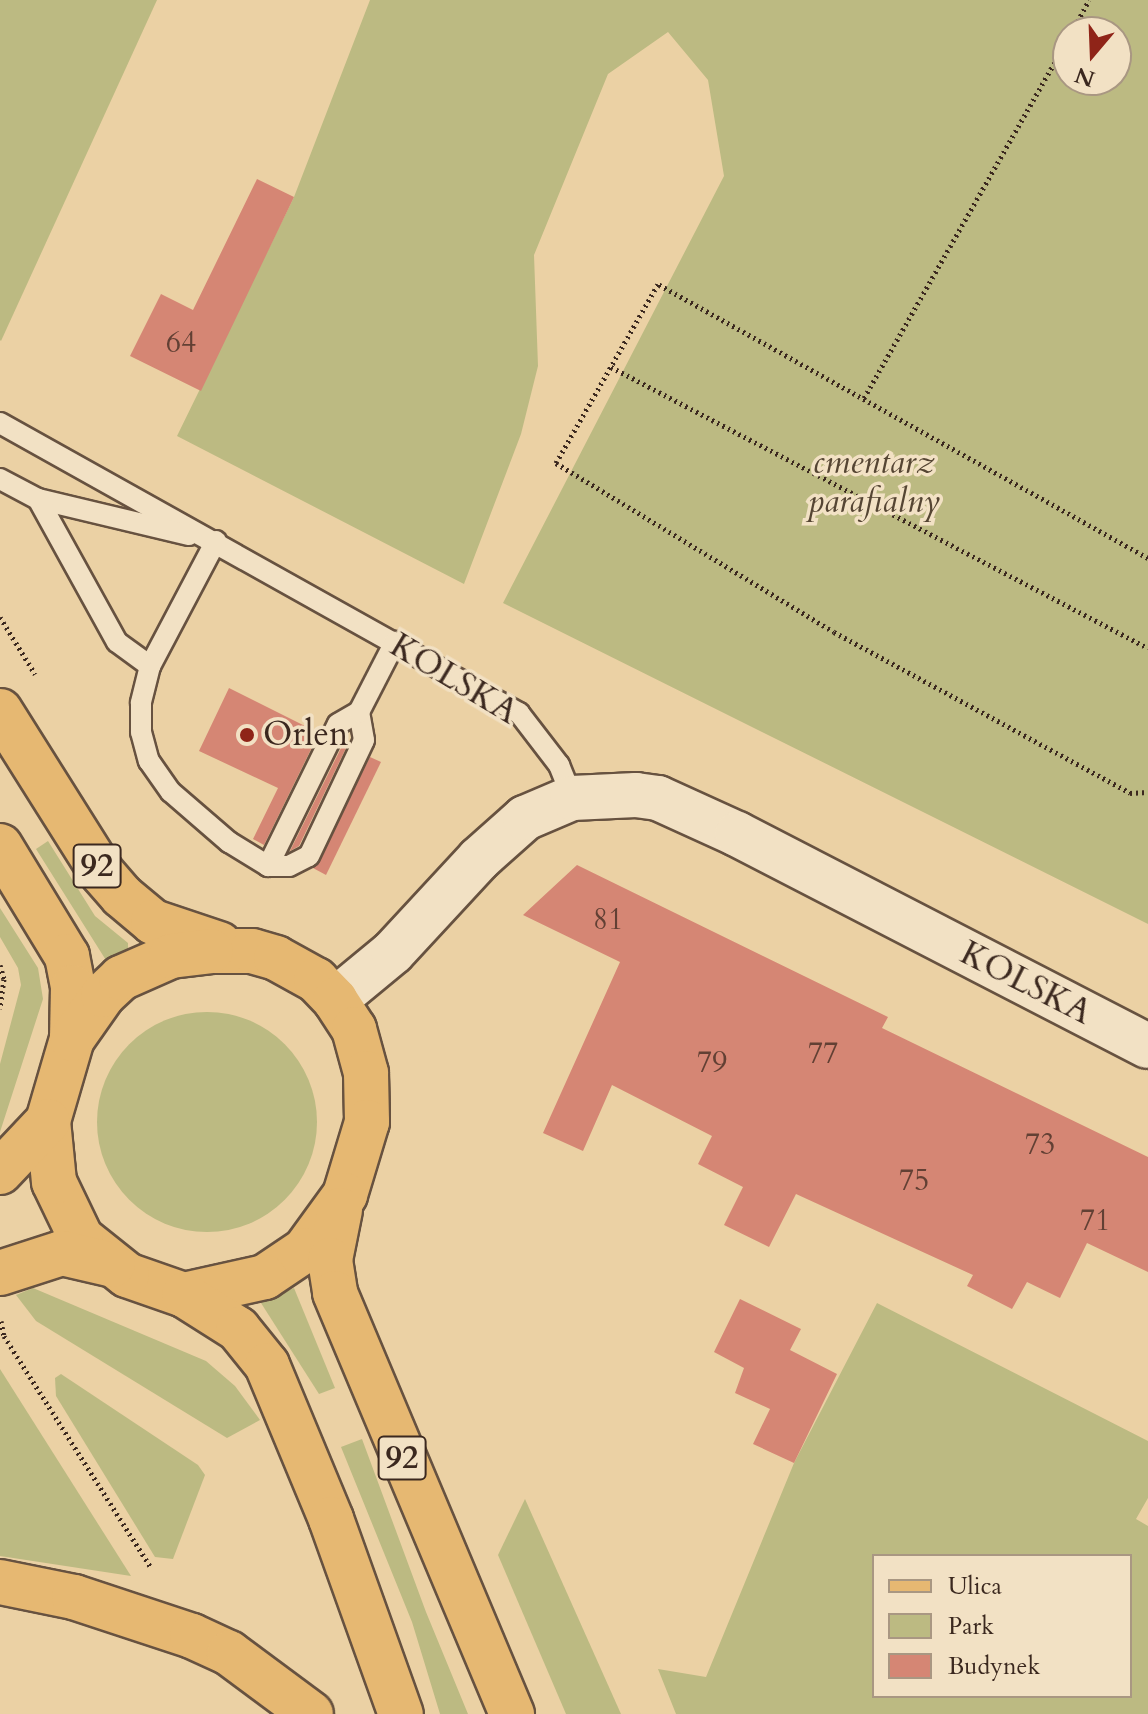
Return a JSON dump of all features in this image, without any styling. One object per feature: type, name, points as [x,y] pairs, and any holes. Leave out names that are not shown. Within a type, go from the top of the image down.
[{"type":"main road","name":"92","points":[[0,711],[102,873],[138,912],[205,941],[252,951],[299,969],[335,1000],[354,1029],[368,1104],[363,1143],[345,1195],[330,1260],[335,1293],[512,1714]]},
{"type":"main road","name":"92","points":[[0,846],[67,956],[73,987],[72,1039],[48,1121],[51,1167],[64,1209],[81,1238],[113,1265],[146,1285],[184,1295],[238,1329],[267,1365],[331,1519],[401,1714]]},
{"type":"main road","name":"92","points":[[72,1039],[103,995],[137,969],[171,956],[252,951]]},
{"type":"main road","points":[[0,1172],[48,1121]]},
{"type":"main road","name":"92","points":[[184,1295],[278,1271],[317,1239],[345,1195]]},
{"type":"main road","points":[[0,1273],[62,1253],[113,1265]]},
{"type":"main road","points":[[0,1582],[145,1618],[229,1653],[311,1714]]},
{"type":"street","name":"KOLSKA","points":[[572,798],[636,795],[677,805],[1148,1046]]},
{"type":"street","points":[[335,1000],[393,952],[513,827],[572,798]]},
{"type":"lane","name":"KOLSKA","points":[[0,423],[519,713],[559,765],[572,798]]},
{"type":"lane","points":[[0,479],[38,499],[216,541],[150,666],[141,703],[149,761],[199,817],[268,866],[289,866],[309,856],[364,740],[359,712]]},
{"type":"lane","points":[[38,499],[117,642],[150,666]]},
{"type":"lane","points":[[268,866],[338,724],[359,712],[395,642]]},
{"type":"path","points":[[864,398],[1052,67]]},
{"type":"path","points":[[1148,558],[658,284],[556,463],[834,632],[1130,793],[1148,792]]},
{"type":"path","points":[[611,367],[1148,648]]},
{"type":"path","points":[[0,965],[4,979],[0,1009]]},
{"type":"path","points":[[0,1316],[4,1336],[159,1581],[145,1618]]},
{"type":"green space","points":[[0,0],[157,0],[1,341],[0,340]]},
{"type":"green space","name":"cmentarz parafialny","points":[[370,0],[1148,0],[1148,924],[503,603],[724,176],[708,80],[668,32],[608,74],[534,255],[538,366],[521,434],[464,584],[177,436],[294,197]]},
{"type":"green space","points":[[48,841],[95,916],[128,943],[128,953],[109,965],[36,849]]},
{"type":"green space","points":[[0,908],[38,968],[43,999],[0,1132],[0,1064],[21,985],[18,968],[0,937]]},
{"type":"green space","points":[[207,1012],[228,1014],[249,1021],[285,1044],[308,1080],[315,1101],[315,1143],[308,1164],[285,1200],[249,1223],[228,1230],[207,1232],[186,1230],[165,1223],[129,1200],[106,1164],[99,1143],[97,1122],[99,1101],[106,1080],[129,1044],[165,1021],[186,1014]]},
{"type":"green space","points":[[33,1288],[206,1361],[235,1386],[260,1420],[227,1438],[36,1321],[16,1295]]},
{"type":"green space","points":[[294,1288],[335,1388],[319,1394],[261,1303]]},
{"type":"green space","points":[[877,1303],[1148,1441],[1148,1498],[1136,1519],[1148,1526],[1148,1714],[676,1714],[658,1669],[706,1677],[794,1463]]},
{"type":"green space","points":[[0,1369],[131,1576],[0,1556]]},
{"type":"green space","points":[[61,1374],[198,1465],[205,1475],[173,1559],[155,1557],[56,1396],[55,1378]]},
{"type":"green space","points":[[362,1439],[426,1612],[468,1714],[440,1714],[412,1622],[341,1447]]},
{"type":"green space","points":[[525,1499],[621,1714],[566,1714],[498,1555]]},
{"type":"building","points":[[257,179],[294,197],[201,391],[130,356],[161,294],[193,310]]},
{"type":"building","name":"Orlen","points":[[229,688],[319,733],[264,845],[253,839],[278,788],[199,751]]},
{"type":"building","points":[[343,744],[347,746],[299,846],[290,851]]},
{"type":"building","points":[[370,757],[381,762],[326,875],[313,868]]},
{"type":"building","points":[[577,865],[888,1017],[882,1028],[1148,1157],[1148,1272],[1087,1243],[1060,1298],[1027,1282],[1012,1309],[967,1286],[973,1275],[796,1194],[769,1247],[724,1225],[743,1187],[698,1164],[712,1136],[612,1085],[583,1151],[543,1133],[620,962],[523,915]]},
{"type":"building","points":[[740,1299],[801,1329],[790,1350],[837,1374],[794,1463],[753,1444],[770,1409],[735,1393],[744,1368],[714,1352]]},
{"type":"place","name":"Orlen","points":[[247,735]]}]
